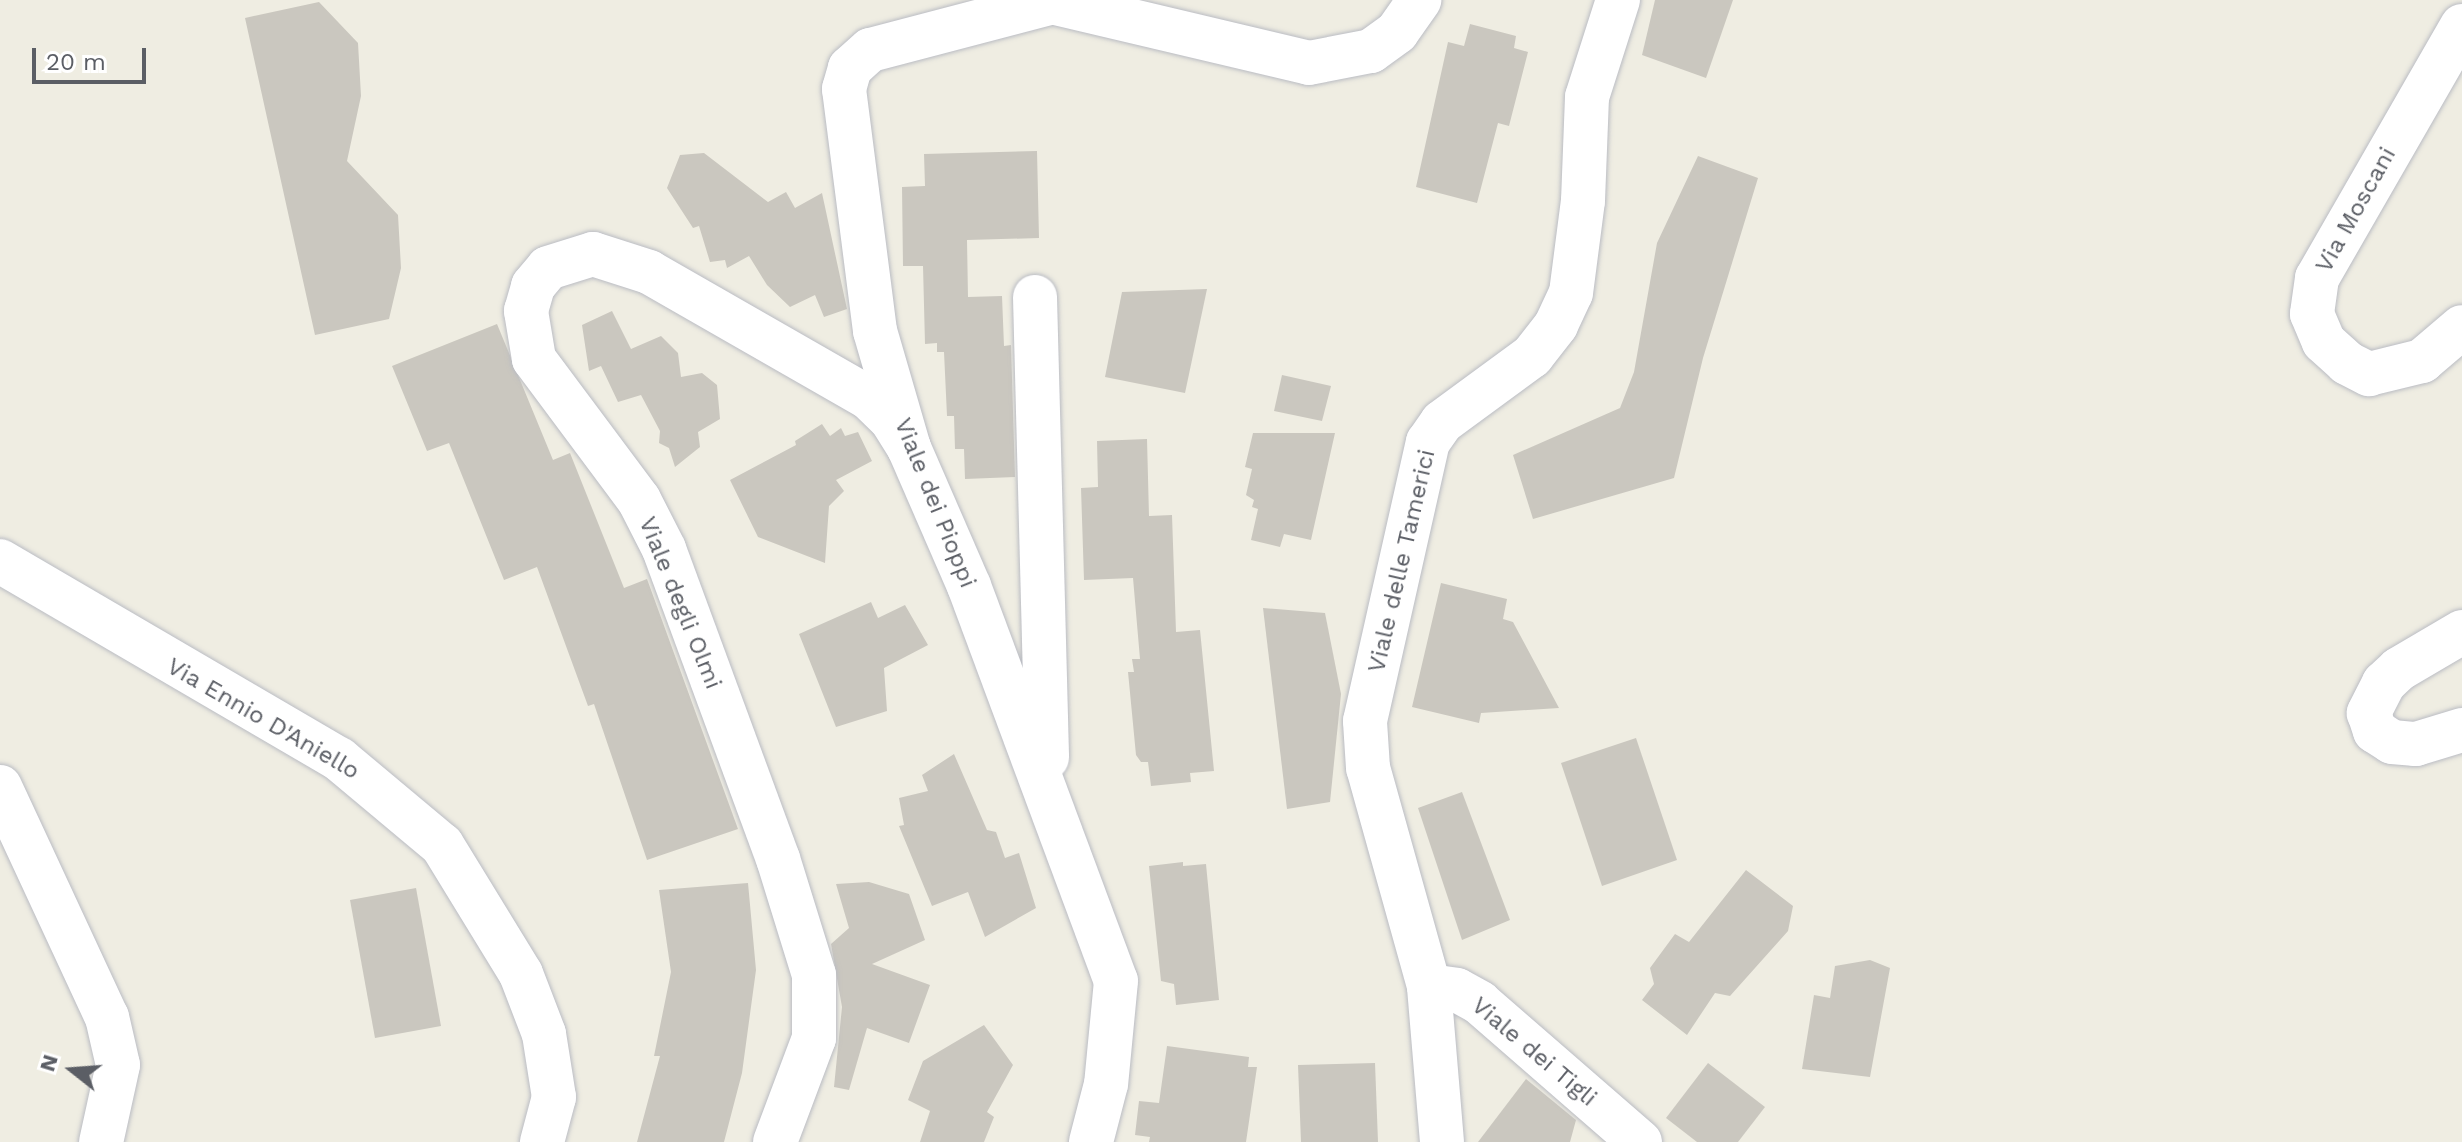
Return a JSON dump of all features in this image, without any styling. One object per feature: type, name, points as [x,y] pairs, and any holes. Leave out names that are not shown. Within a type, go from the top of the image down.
[{"type":"street","points":[[1058,2],[1309,63],[1371,51],[1397,32],[1419,0]]},
{"type":"street","name":"Viale delle Tamerici","points":[[1429,986],[1368,768],[1369,700],[1428,442],[1442,422],[1532,356],[1556,325],[1571,293],[1583,201],[1587,97],[1618,0]]},
{"type":"street","name":"Viale dei Pioppi","points":[[1058,2],[870,50],[850,68],[844,89],[875,331],[909,448],[969,586],[1116,981],[1106,1084],[1091,1142]]},
{"type":"street","name":"Via Moscani","points":[[2462,26],[2317,278],[2312,314],[2324,342],[2347,363],[2369,374],[2422,361],[2462,327]]},
{"type":"street","name":"Viale degli Olmi","points":[[775,1142],[814,1038],[814,975],[778,859],[664,549],[639,500],[534,359],[526,311],[533,286],[548,268],[593,254],[638,267],[869,398],[891,419],[909,448]]},
{"type":"street","points":[[1035,297],[1048,792]]},
{"type":"street","name":"Via Ennio D'Aniello","points":[[0,561],[339,759],[442,845],[521,974],[544,1034],[554,1097],[542,1142]]},
{"type":"street","points":[[2462,632],[2399,669],[2384,683],[2369,713],[2375,731],[2392,742],[2416,744],[2462,730]]},
{"type":"street","points":[[0,787],[107,1017],[118,1065],[101,1142]]},
{"type":"street","name":"Viale dei Tigli","points":[[1442,1142],[1429,986],[1457,990],[1480,1003],[1640,1142]]},
{"type":"building","points":[[1655,0],[1733,0],[1706,78],[1642,55]]},
{"type":"building","points":[[319,2],[358,43],[361,96],[347,161],[398,215],[401,268],[389,319],[315,335],[245,18]]},
{"type":"building","points":[[1470,24],[1516,36],[1514,48],[1528,52],[1509,126],[1498,123],[1477,203],[1416,187],[1448,42],[1464,46]]},
{"type":"building","points":[[1037,151],[1039,238],[967,240],[968,297],[1002,296],[1004,346],[1011,345],[1015,477],[965,479],[964,449],[955,449],[954,416],[947,416],[944,352],[937,352],[937,343],[925,344],[923,266],[903,266],[902,187],[925,186],[924,154]]},
{"type":"building","points":[[704,153],[768,202],[786,192],[795,208],[822,193],[847,309],[824,317],[815,295],[790,307],[767,285],[749,256],[727,268],[725,260],[710,262],[699,226],[693,228],[667,188],[680,155]]},
{"type":"building","points":[[1698,156],[1758,178],[1703,358],[1674,478],[1533,519],[1513,455],[1620,408],[1634,372],[1657,243]]},
{"type":"building","points":[[1207,289],[1185,393],[1105,377],[1122,292]]},
{"type":"building","points":[[612,311],[631,349],[661,336],[678,353],[681,377],[702,373],[717,385],[720,419],[698,432],[700,447],[675,467],[669,448],[659,443],[660,431],[641,395],[618,402],[601,366],[589,371],[582,325]]},
{"type":"building","points":[[497,324],[553,460],[570,453],[624,588],[647,579],[738,829],[647,860],[594,704],[588,706],[537,567],[504,580],[449,443],[427,451],[392,366]]},
{"type":"building","points":[[1282,375],[1331,386],[1322,421],[1274,411]]},
{"type":"building","points":[[822,424],[830,436],[841,428],[845,436],[858,432],[872,461],[836,480],[844,491],[829,506],[825,563],[758,537],[730,480],[796,445],[795,441]]},
{"type":"building","points":[[1253,433],[1335,433],[1311,540],[1284,534],[1280,547],[1251,540],[1258,509],[1252,507],[1254,500],[1246,495],[1252,469],[1245,467]]},
{"type":"building","points":[[1147,439],[1149,516],[1172,515],[1176,632],[1200,630],[1214,771],[1190,773],[1191,782],[1151,786],[1148,762],[1141,762],[1136,755],[1128,672],[1134,672],[1132,659],[1140,659],[1133,578],[1084,580],[1081,488],[1098,487],[1097,441]]},
{"type":"building","points":[[1441,583],[1507,599],[1503,619],[1513,622],[1559,708],[1481,713],[1479,723],[1412,707]]},
{"type":"building","points":[[871,602],[878,618],[905,605],[928,645],[884,668],[887,711],[836,727],[799,634]]},
{"type":"building","points":[[1263,608],[1325,613],[1341,694],[1330,802],[1287,809]]},
{"type":"building","points":[[1636,738],[1677,860],[1602,886],[1561,763]]},
{"type":"building","points":[[954,754],[987,830],[996,832],[1005,858],[1019,853],[1036,908],[985,937],[968,892],[932,906],[899,826],[904,825],[899,798],[928,791],[922,775]]},
{"type":"building","points":[[1462,792],[1510,920],[1462,940],[1418,808]]},
{"type":"building","points":[[1183,862],[1183,866],[1206,864],[1219,1000],[1176,1005],[1174,984],[1161,981],[1149,866]]},
{"type":"building","points":[[1746,870],[1793,906],[1788,931],[1730,996],[1715,993],[1687,1035],[1642,1000],[1654,984],[1650,968],[1675,934],[1689,942]]},
{"type":"building","points":[[869,882],[909,894],[925,940],[872,964],[930,985],[909,1043],[867,1028],[849,1090],[834,1087],[842,1007],[831,944],[849,928],[836,884]]},
{"type":"building","points":[[748,883],[756,970],[742,1073],[724,1142],[637,1142],[660,1056],[654,1056],[671,972],[659,890]]},
{"type":"building","points":[[416,888],[441,1026],[375,1038],[350,900]]},
{"type":"building","points":[[1870,960],[1890,968],[1870,1077],[1802,1069],[1814,995],[1830,998],[1835,966]]},
{"type":"building","points":[[984,1025],[1013,1065],[987,1112],[994,1117],[984,1142],[920,1142],[930,1111],[908,1100],[923,1061]]},
{"type":"building","points":[[1167,1046],[1249,1057],[1248,1067],[1257,1067],[1246,1142],[1149,1142],[1150,1137],[1135,1135],[1139,1101],[1159,1103]]},
{"type":"building","points":[[1375,1063],[1378,1142],[1301,1142],[1298,1065]]},
{"type":"building","points":[[1708,1063],[1765,1107],[1738,1142],[1697,1142],[1666,1118]]},
{"type":"building","points":[[1526,1079],[1576,1120],[1570,1142],[1478,1142]]}]
